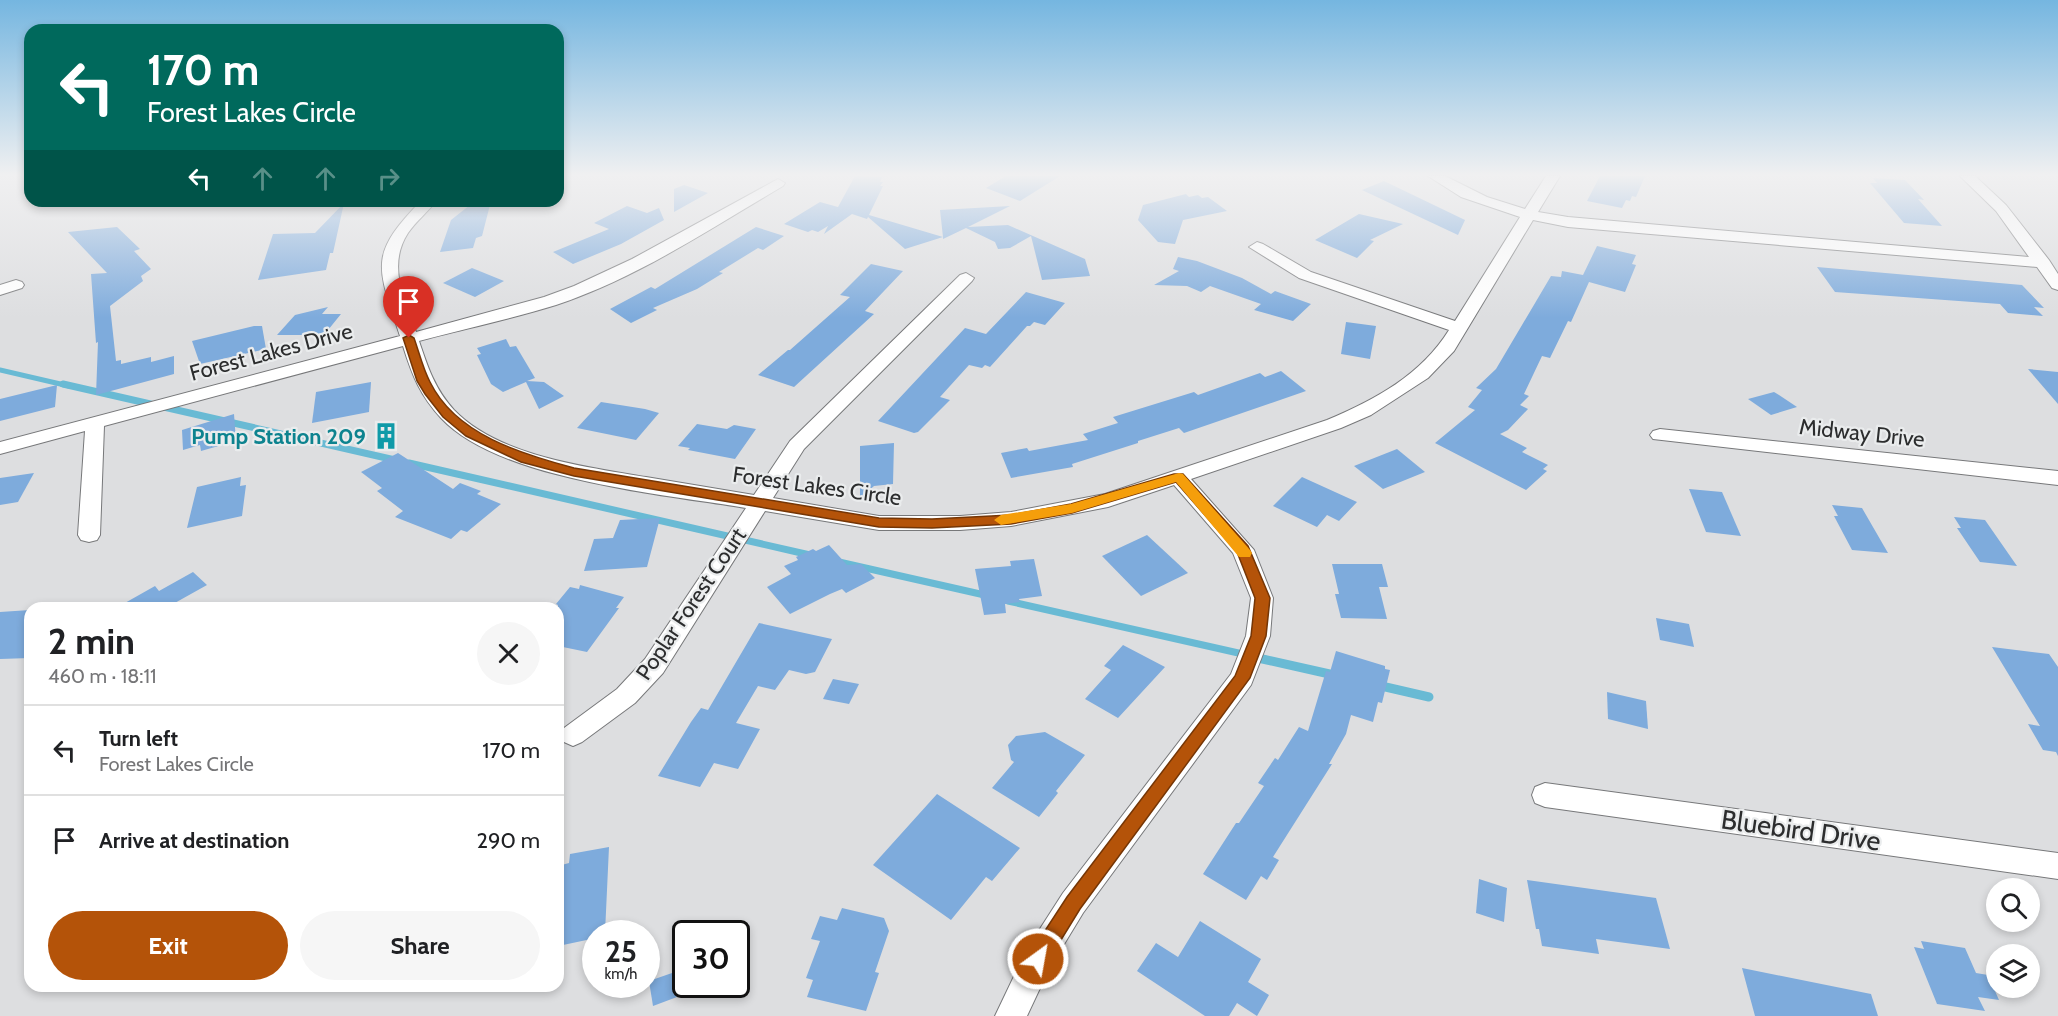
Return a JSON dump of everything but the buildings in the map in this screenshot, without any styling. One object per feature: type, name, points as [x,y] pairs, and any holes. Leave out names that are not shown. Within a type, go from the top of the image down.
[{"type":"street","name":"Forest Lakes Circle","points":[[407,223],[394,243],[389,259],[390,280],[423,381],[448,414],[471,433],[505,450],[547,466],[574,472],[879,523],[960,523],[1011,519],[1072,509],[1179,477],[1364,411],[1422,374],[1445,351],[1524,223]]},
{"type":"street","name":"Forest Lakes Drive","points":[[0,448],[520,310],[590,286],[642,261],[708,223]]},
{"type":"street","points":[[1582,223],[2043,263]]},
{"type":"street","points":[[2013,223],[2058,285]]},
{"type":"street","points":[[1257,247],[1305,274],[1460,328]]},
{"type":"street","name":"Poplar Forest Court","points":[[573,735],[641,682],[797,445],[966,278]]},
{"type":"street","points":[[90,535],[95,423]]},
{"type":"street","name":"Midway Drive","points":[[1660,435],[2058,478]]},
{"type":"street","points":[[1011,1016],[1038,959],[1073,903],[1242,678],[1258,636],[1262,598],[1243,550],[1179,477]]},
{"type":"street","name":"Bluebird Drive","points":[[1545,795],[2058,866]]},
{"type":"waterway","points":[[0,370],[69,386]]},
{"type":"waterway","points":[[63,384],[395,460]]},
{"type":"waterway","points":[[409,463],[810,555]]},
{"type":"waterway","points":[[839,562],[989,596]]},
{"type":"waterway","points":[[1008,601],[1265,659]]},
{"type":"waterway","points":[[1258,658],[1334,675]]},
{"type":"waterway","points":[[1377,685],[1429,697]]},
{"type":"slow traffic","points":[[1001,520],[1072,509],[1179,477],[1245,553]]},
{"type":"place","name":"Pump Station 209","points":[[386,436]]},
{"type":"route","points":[[409,338],[423,381],[431,394],[448,414],[471,433],[526,459],[574,472],[879,523],[932,524],[1011,519],[1072,509],[1179,477],[1243,550],[1262,598],[1258,636],[1242,678],[1073,903],[1038,959]]}]
